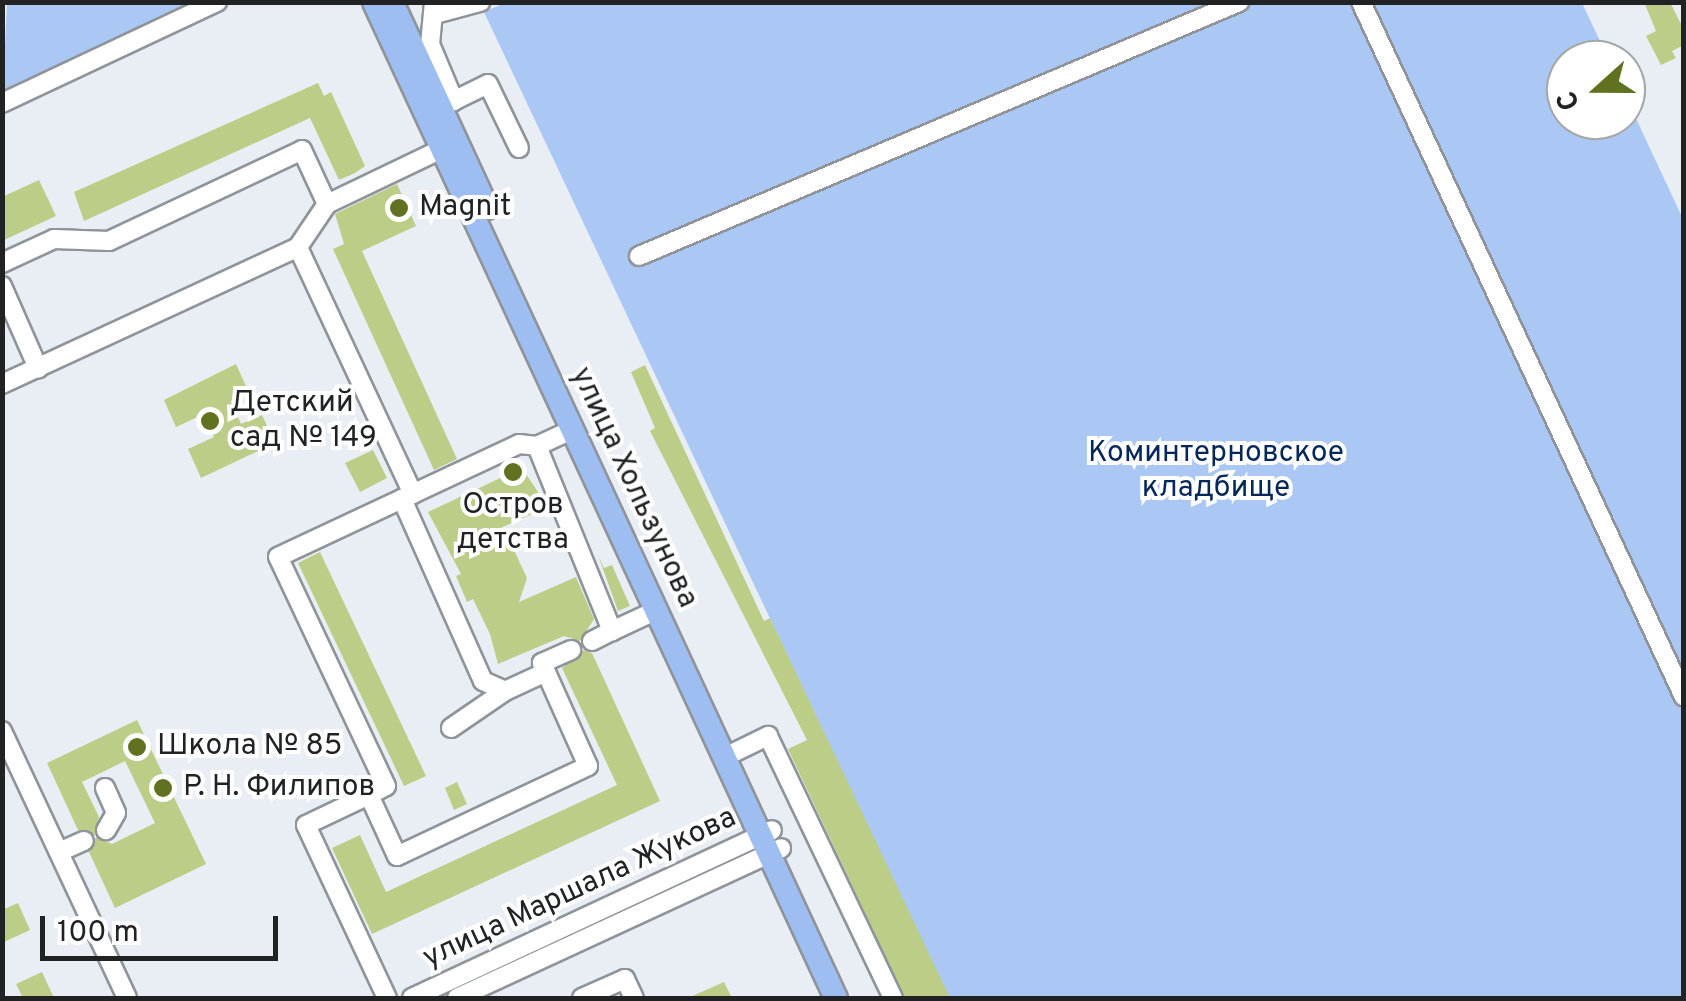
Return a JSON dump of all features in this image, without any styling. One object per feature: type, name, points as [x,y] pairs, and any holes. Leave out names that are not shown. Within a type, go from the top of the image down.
[{"type":"main road","name":"улица Хользунова","points":[[374,2],[657,610],[851,998]]},
{"type":"main road","name":"улица Хользунова","points":[[392,2],[448,104],[736,752],[836,998]]},
{"type":"street","points":[[2,103],[217,2]]},
{"type":"street","points":[[480,2],[435,8],[430,44],[448,104],[488,84],[520,148]]},
{"type":"street","points":[[639,256],[1239,2]]},
{"type":"street","points":[[1361,2],[1684,697]]},
{"type":"street","points":[[2,384],[298,248],[327,204],[442,149]]},
{"type":"street","points":[[2,263],[54,238],[109,241],[302,150],[327,204]]},
{"type":"street","points":[[298,248],[483,681],[505,691]]},
{"type":"street","points":[[2,286],[38,368]]},
{"type":"street","points":[[388,998],[306,824],[386,786],[278,557],[519,444],[537,446],[573,429]]},
{"type":"street","points":[[537,446],[612,631]]},
{"type":"street","points":[[592,640],[657,610]]},
{"type":"street","points":[[369,795],[397,856],[588,766],[542,663],[571,650]]},
{"type":"street","points":[[450,728],[505,691],[546,672]]},
{"type":"street","points":[[2,730],[127,998]]},
{"type":"street","points":[[736,752],[768,736],[894,998]]},
{"type":"street","points":[[105,788],[116,813],[106,830]]},
{"type":"street","points":[[60,852],[84,841]]},
{"type":"street","name":"улица Маршала Жукова","points":[[462,997],[770,842]]},
{"type":"street","name":"улица Маршала Жукова","points":[[412,998],[770,842]]},
{"type":"street","points":[[582,998],[625,979],[634,998]]},
{"type":"green space","points":[[7,2],[192,3],[3,93]]},
{"type":"green space","name":"Коминтерновское кладбище","points":[[507,2],[1582,3],[1600,40],[1546,40],[1546,140],[1646,140],[1683,219],[1683,998],[949,998],[484,12]]},
{"type":"building","points":[[1644,2],[1670,2],[1684,30],[1684,45],[1672,51],[1676,58],[1661,65],[1646,36],[1656,31]]},
{"type":"building","points":[[318,83],[324,96],[331,92],[365,166],[355,173],[339,180],[310,118],[84,221],[74,192]]},
{"type":"building","points":[[39,180],[56,216],[2,241],[2,197]]},
{"type":"building","points":[[397,184],[416,226],[362,251],[457,459],[434,470],[333,249],[344,244],[335,214]]},
{"type":"building","points":[[236,364],[249,393],[231,401],[241,424],[262,415],[275,443],[201,478],[188,449],[214,437],[204,414],[176,427],[164,400]]},
{"type":"building","points":[[645,365],[764,621],[770,618],[950,998],[905,998],[788,749],[807,740],[650,431],[655,428],[631,372]]},
{"type":"building","points":[[373,450],[387,478],[360,492],[345,463]]},
{"type":"building","points":[[522,468],[548,507],[487,534],[512,546],[527,578],[519,602],[576,577],[594,619],[580,641],[564,636],[498,664],[490,634],[473,599],[467,602],[456,576],[461,574],[428,512]]},
{"type":"building","points":[[320,552],[426,776],[404,786],[298,563]]},
{"type":"building","points":[[598,555],[604,568],[612,565],[630,606],[618,611]]},
{"type":"building","points":[[583,650],[592,653],[660,801],[372,934],[332,848],[360,835],[386,892],[617,785],[562,668]]},
{"type":"building","points":[[137,720],[206,864],[115,908],[89,852],[96,837],[112,844],[155,823],[125,761],[82,782],[99,817],[95,835],[78,830],[47,763]]},
{"type":"building","points":[[457,782],[467,804],[454,810],[445,788]]},
{"type":"building","points":[[18,903],[30,930],[2,943],[2,910]]},
{"type":"building","points":[[42,972],[54,998],[23,998],[16,984]]},
{"type":"building","points":[[724,982],[732,998],[688,998]]},
{"type":"place","name":"Magnit","points":[[399,208]]},
{"type":"place","name":"Детский сад № 149","points":[[210,421]]},
{"type":"place","name":"Остров детства","points":[[513,472]]},
{"type":"place","name":"Школа № 85","points":[[137,747]]},
{"type":"place","name":"Р. Н. Филипов","points":[[163,788]]}]
